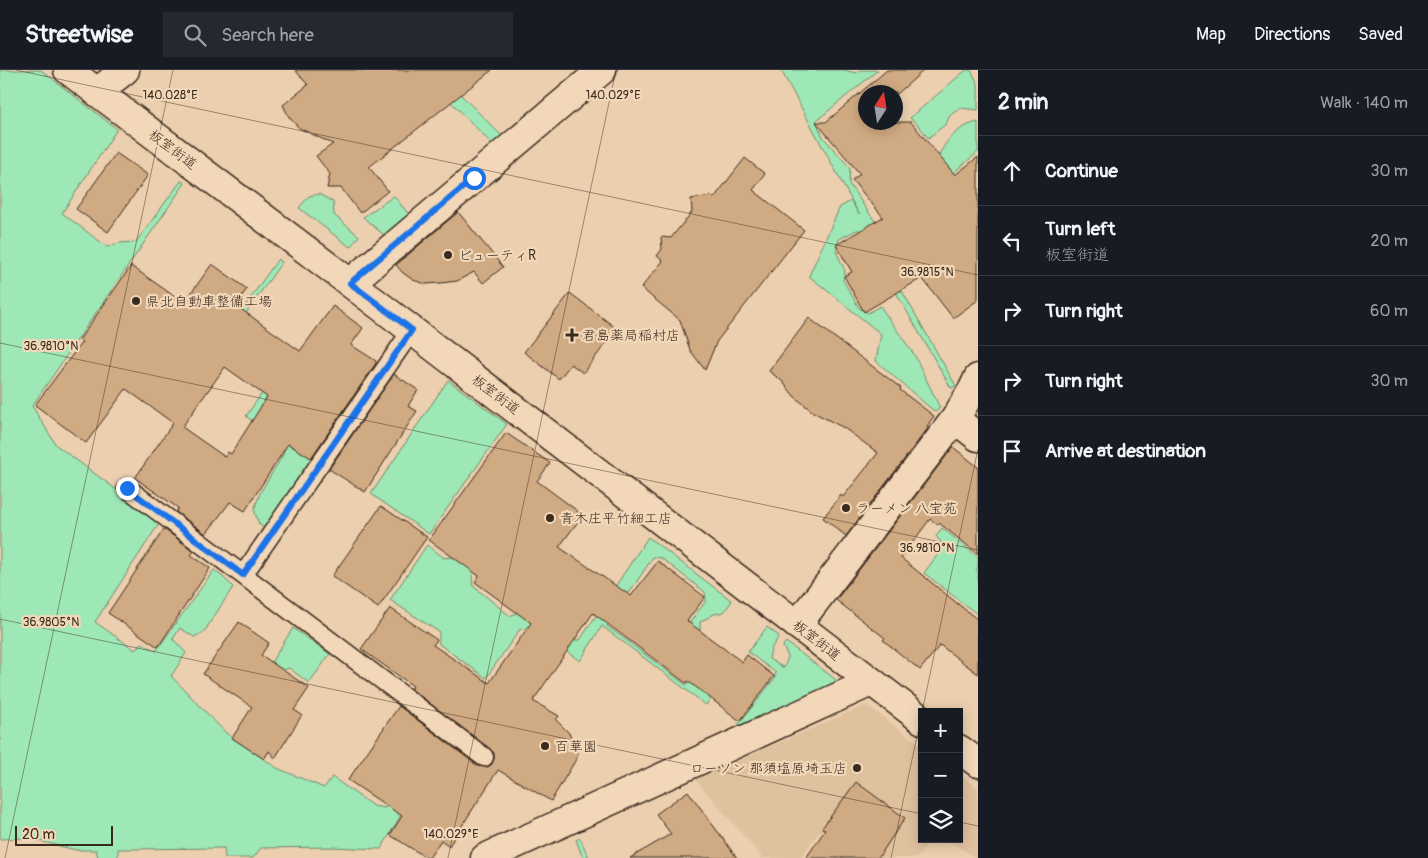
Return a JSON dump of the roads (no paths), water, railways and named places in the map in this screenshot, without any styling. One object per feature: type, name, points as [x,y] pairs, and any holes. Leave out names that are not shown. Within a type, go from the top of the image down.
[{"type":"street","name":"板室街道","points":[[68,70],[918,717]]},
{"type":"street","points":[[97,92],[124,70]]},
{"type":"street","points":[[350,283],[602,70]]},
{"type":"street","points":[[798,625],[955,419],[973,390],[978,378]]},
{"type":"street","points":[[955,419],[978,437]]},
{"type":"street","points":[[485,858],[871,682]]},
{"type":"street","points":[[963,752],[978,763]]},
{"type":"lane","points":[[243,575],[412,330]]},
{"type":"lane","points":[[127,488],[484,757]]},
{"type":"place","name":"ビューティR","points":[[448,255]]},
{"type":"place","name":"県北自動車整備工場","points":[[136,301]]},
{"type":"place","name":"君島薬局稲村店","points":[[572,335]]},
{"type":"place","name":"ラーメン 八宝苑","points":[[846,508]]},
{"type":"place","name":"青木庄平竹細工店","points":[[550,518]]},
{"type":"place","name":"百華園","points":[[545,746]]},
{"type":"place","name":"ローソン 那須塩原埼玉店","points":[[857,768]]}]
